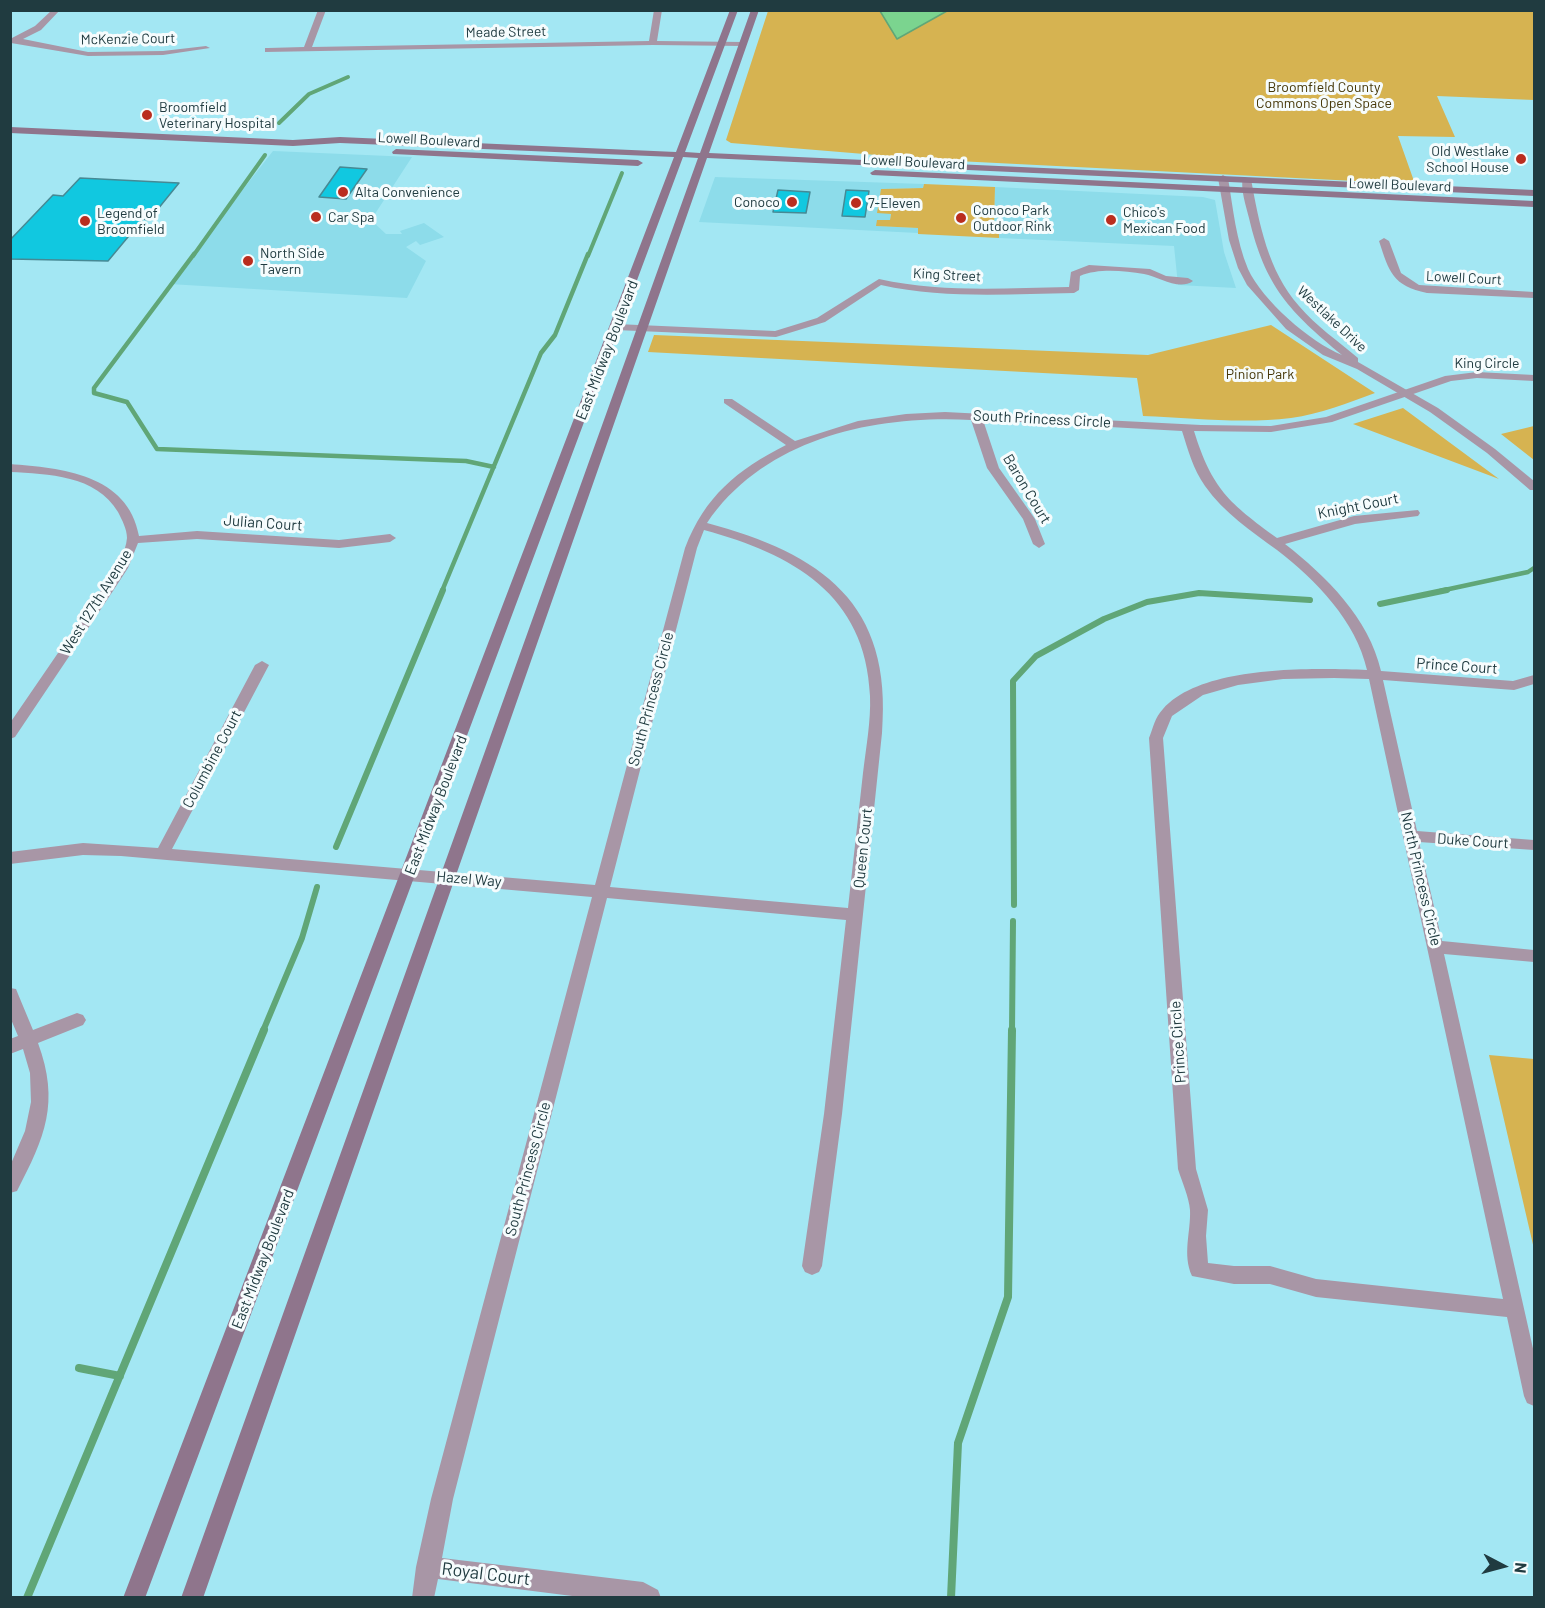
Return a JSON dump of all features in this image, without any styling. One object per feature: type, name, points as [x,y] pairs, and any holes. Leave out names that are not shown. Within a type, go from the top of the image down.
[{"type":"main road","name":"East Midway Boulevard","points":[[134,1598],[734,10]]},
{"type":"main road","name":"East Midway Boulevard","points":[[192,1598],[755,10]]},
{"type":"main road","name":"Lowell Boulevard","points":[[10,130],[293,143],[336,149],[653,164]]},
{"type":"main road","name":"Lowell Boulevard","points":[[293,143],[340,140],[508,147],[679,160],[1223,178],[1534,193]]},
{"type":"main road","points":[[411,153],[444,150],[497,152],[508,147]]},
{"type":"main road","name":"Lowell Boulevard","points":[[665,165],[679,160]]},
{"type":"main road","name":"Lowell Boulevard","points":[[702,161],[1083,184],[1534,204]]},
{"type":"main road","points":[[1083,184],[1085,180],[1095,178],[1168,176]]},
{"type":"street","points":[[13,42],[38,28],[57,10]]},
{"type":"street","points":[[307,50],[322,10]]},
{"type":"street","points":[[653,43],[658,10]]},
{"type":"street","name":"McKenzie Court","points":[[13,42],[88,54],[163,53],[206,48]]},
{"type":"street","name":"Meade Street","points":[[268,50],[653,43],[743,44]]},
{"type":"street","name":"Westlake Drive","points":[[1223,178],[1238,254],[1251,283],[1290,327],[1327,353],[1361,366]]},
{"type":"street","name":"Westlake Drive","points":[[1246,179],[1264,254],[1280,289],[1308,320],[1361,366],[1461,429],[1534,487]]},
{"type":"street","name":"Lowell Court","points":[[1384,241],[1398,277],[1410,286],[1427,290],[1534,295]]},
{"type":"street","name":"King Street","points":[[616,327],[776,334],[821,320],[879,282],[916,290],[939,291],[1074,290],[1075,274],[1089,268],[1150,272],[1164,279],[1188,281]]},
{"type":"street","name":"King Circle","points":[[1406,393],[1461,376],[1534,378]]},
{"type":"street","name":"South Princess Circle","points":[[423,1598],[427,1567],[442,1499],[600,892],[688,560],[700,525],[712,506],[735,482],[756,465],[794,445],[847,427],[886,419],[945,415],[1234,429],[1296,426],[1328,420],[1406,393]]},
{"type":"street","points":[[728,401],[794,445]]},
{"type":"street","name":"Baron Court","points":[[976,416],[993,468],[1029,519],[1039,544]]},
{"type":"street","name":"North Princess Circle","points":[[1187,427],[1198,464],[1213,488],[1244,519],[1313,574],[1341,605],[1367,647],[1437,947],[1534,1396]]},
{"type":"street","name":"West 127th Avenue","points":[[10,468],[70,476],[105,490],[122,508],[133,533],[131,550],[10,734]]},
{"type":"street","name":"Knight Court","points":[[1275,543],[1346,522],[1414,513]]},
{"type":"street","name":"Queen Court","points":[[700,525],[769,545],[820,574],[833,586],[852,610],[862,630],[871,657],[877,693],[875,734],[833,1114],[812,1266]]},
{"type":"street","name":"Julian Court","points":[[133,540],[197,535],[339,544],[390,538]]},
{"type":"street","name":"Columbine Court","points":[[162,854],[262,665]]},
{"type":"street","name":"Prince Circle","points":[[1375,676],[1290,674],[1217,685],[1196,692],[1168,711],[1156,738],[1187,1169],[1199,1217],[1196,1236],[1199,1270],[1234,1275],[1270,1275],[1316,1288],[1515,1309]]},
{"type":"street","name":"Prince Court","points":[[1375,676],[1514,686],[1534,679]]},
{"type":"street","name":"Duke Court","points":[[1412,836],[1534,845]]},
{"type":"street","name":"Hazel Way","points":[[10,858],[83,849],[162,854],[447,877],[855,915]]},
{"type":"street","points":[[1437,947],[1534,956]]},
{"type":"street","points":[[10,994],[19,1043],[39,1075],[40,1101],[31,1143],[10,1185]]},
{"type":"street","points":[[19,1043],[77,1020]]},
{"type":"street","name":"Royal Court","points":[[427,1567],[644,1593],[650,1598]]},
{"type":"shaded area","points":[[880,11],[947,11],[897,39]]},
{"type":"shaded area","points":[[273,151],[412,157],[371,220],[386,234],[402,234],[400,231],[424,223],[444,237],[420,245],[416,241],[406,247],[426,261],[407,298],[169,284]]},
{"type":"shaded area","points":[[715,177],[924,184],[923,188],[881,189],[878,213],[891,213],[890,220],[877,226],[918,228],[918,233],[699,222]]},
{"type":"shaded area","points":[[995,187],[1203,197],[1215,200],[1224,252],[1236,288],[1178,285],[1174,246],[999,238],[999,228],[994,227]]},
{"type":"green space","name":"Broomfield County Commons Open Space","points":[[768,11],[1534,11],[1534,100],[1437,96],[1455,137],[1398,136],[1415,184],[937,160],[731,143],[726,140]]},
{"type":"green space","points":[[924,184],[995,187],[994,227],[999,228],[999,238],[918,234],[918,228],[876,226],[877,220],[890,220],[891,214],[877,213],[881,189],[923,188]]},
{"type":"green space","name":"Pinion Park","points":[[1271,325],[1375,393],[1323,411],[1273,420],[1236,421],[1143,416],[1137,378],[648,352],[654,335],[1148,355]]},
{"type":"green space","points":[[1403,408],[1499,479],[1353,424]]},
{"type":"green space","points":[[1534,426],[1534,460],[1501,434]]},
{"type":"green space","points":[[1489,1055],[1534,1059],[1534,1249]]},
{"type":"building","points":[[340,167],[367,169],[346,199],[319,197]]},
{"type":"building","name":"Legend of Broomfield","points":[[80,178],[179,183],[149,220],[143,219],[108,261],[10,259],[10,240],[53,195],[63,196]]},
{"type":"building","name":"Conoco","points":[[778,190],[810,192],[806,213],[773,212]]},
{"type":"building","name":"7-Eleven","points":[[846,190],[869,191],[865,217],[842,216]]},
{"type":"waterway","points":[[279,123],[309,94],[348,77]]},
{"type":"waterway","points":[[193,256],[265,155]]},
{"type":"waterway","points":[[588,256],[622,173]]},
{"type":"waterway","points":[[194,254],[94,388],[94,393],[127,402],[157,449],[466,461],[494,467]]},
{"type":"waterway","points":[[494,467],[541,353],[555,335],[588,254]]},
{"type":"waterway","points":[[442,591],[494,467]]},
{"type":"waterway","points":[[1440,591],[1528,572],[1534,568]]},
{"type":"waterway","points":[[336,847],[443,590]]},
{"type":"waterway","points":[[1380,604],[1447,590]]},
{"type":"waterway","points":[[1014,905],[1013,681],[1036,656],[1104,619],[1147,602],[1199,593],[1310,600]]},
{"type":"waterway","points":[[263,1031],[302,938],[317,887]]},
{"type":"waterway","points":[[1012,1031],[1013,921]]},
{"type":"waterway","points":[[120,1376],[264,1030]]},
{"type":"waterway","points":[[951,1598],[958,1443],[1008,1297],[1012,1030]]},
{"type":"waterway","points":[[79,1368],[120,1376]]},
{"type":"waterway","points":[[27,1598],[120,1376]]},
{"type":"place","name":"Broomfield Veterinary Hospital","points":[[147,115]]},
{"type":"place","name":"Old Westlake School House","points":[[1521,159]]},
{"type":"place","name":"Alta Convenience","points":[[343,192]]},
{"type":"place","name":"Conoco","points":[[792,202]]},
{"type":"place","name":"7-Eleven","points":[[856,203]]},
{"type":"place","name":"Car Spa","points":[[316,217]]},
{"type":"place","name":"Conoco Park Outdoor Rink","points":[[961,218]]},
{"type":"place","name":"Chico's Mexican Food","points":[[1111,220]]},
{"type":"place","name":"Legend of Broomfield","points":[[85,221]]},
{"type":"place","name":"North Side Tavern","points":[[248,261]]}]
